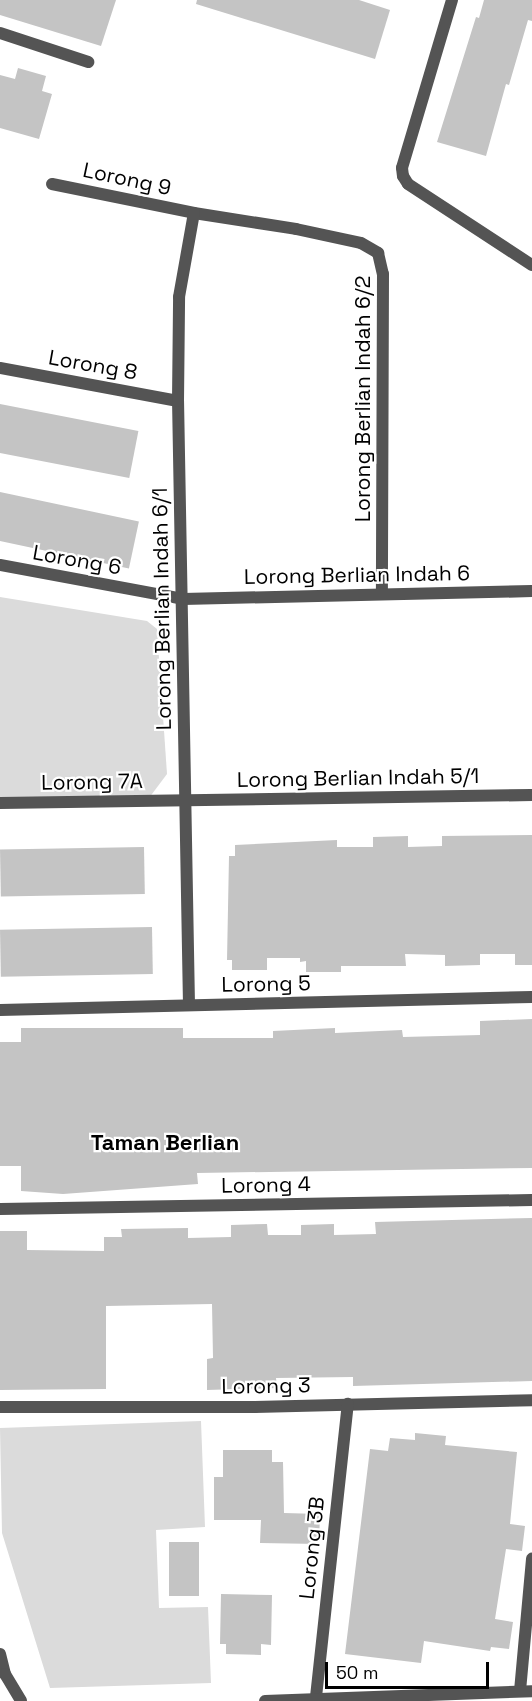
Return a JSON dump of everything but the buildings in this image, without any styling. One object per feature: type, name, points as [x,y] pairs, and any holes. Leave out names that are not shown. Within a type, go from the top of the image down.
[{"type":"street","points":[[437,0],[451,2],[402,168],[408,183],[532,265]]},
{"type":"street","points":[[0,33],[88,62]]},
{"type":"street","name":"Lorong 9","points":[[52,183],[194,213]]},
{"type":"street","name":"Lorong Berlian Indah 6/1","points":[[189,1005],[178,401],[179,297],[194,213]]},
{"type":"street","name":"Lorong Berlian Indah 6/2","points":[[194,213],[296,229],[361,243],[378,253],[383,274],[382,592]]},
{"type":"street","name":"Lorong 8","points":[[0,368],[178,401]]},
{"type":"street","name":"Lorong 6","points":[[0,565],[183,599]]},
{"type":"street","name":"Lorong Berlian Indah 6","points":[[183,599],[382,592],[532,591]]},
{"type":"street","name":"Lorong Berlian Indah 5/1","points":[[185,800],[532,795]]},
{"type":"street","name":"Lorong 7A","points":[[0,803],[185,800]]},
{"type":"street","name":"Lorong 5","points":[[0,1010],[532,997]]},
{"type":"street","name":"Lorong 4","points":[[0,1209],[532,1200]]},
{"type":"street","name":"Lorong 3","points":[[0,1407],[532,1400]]},
{"type":"street","name":"Lorong 3B","points":[[316,1697],[348,1404]]},
{"type":"street","points":[[265,1701],[316,1697],[526,1691],[532,1559]]},
{"type":"street","points":[[0,1654],[5,1674],[21,1701]]},
{"type":"shaded area","points":[[0,597],[147,621],[157,629],[167,774],[149,798],[0,799]]},
{"type":"shaded area","points":[[201,1421],[205,1527],[156,1530],[159,1608],[208,1607],[211,1683],[50,1688],[2,1533],[0,1428]]},
{"type":"district","name":"Taman Berlian","points":[[165,1143]]}]
